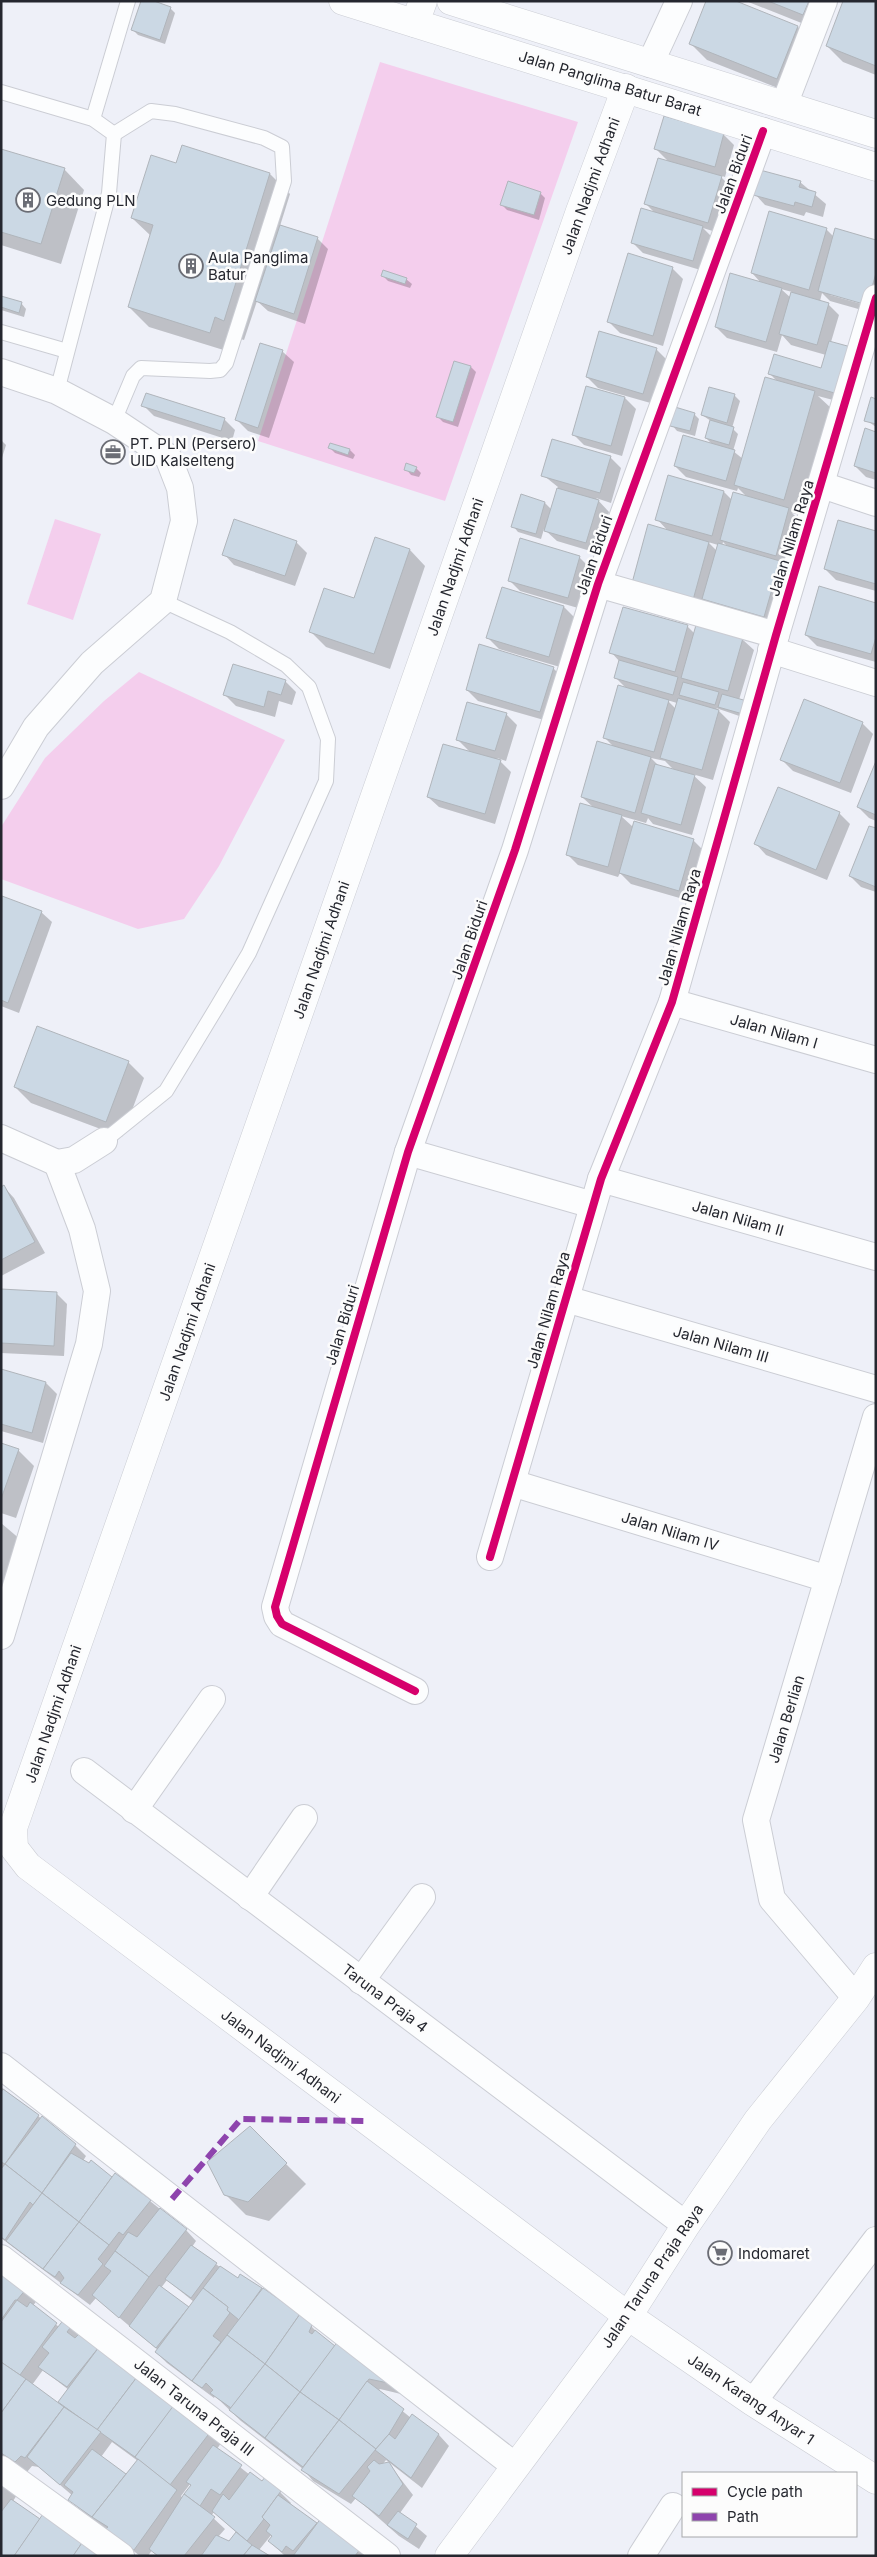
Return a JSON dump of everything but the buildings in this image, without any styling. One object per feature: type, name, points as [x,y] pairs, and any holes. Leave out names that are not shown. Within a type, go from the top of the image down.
[{"type":"main road","name":"Jalan Panglima Batur Barat","points":[[343,1],[419,12],[626,88],[876,167]]},
{"type":"main road","name":"Jalan Panglima Batur Barat","points":[[450,1],[876,134]]},
{"type":"main road","name":"Jalan Nadjmi Adhani","points":[[626,88],[576,221],[13,1828],[14,1848],[28,1866],[628,2316]]},
{"type":"main road","name":"Jalan Taruna Praja Raya","points":[[449,2556],[628,2316],[686,2225],[758,2120],[856,1998],[876,1967]]},
{"type":"main road","name":"Jalan Karang Anyar 1","points":[[628,2316],[753,2402],[876,2480]]},
{"type":"street","points":[[650,64],[679,1]]},
{"type":"street","points":[[784,105],[824,1]]},
{"type":"street","name":"Jalan Biduri","points":[[414,1691],[282,1624],[275,1606],[408,1152],[515,850],[598,584],[763,131]]},
{"type":"street","name":"Jalan Nilam Raya","points":[[490,1557],[601,1180],[672,1002],[773,643],[822,486],[876,298]]},
{"type":"street","points":[[1,372],[57,390],[114,421],[168,457],[180,488],[184,520],[163,601],[92,663],[36,728],[1,786]]},
{"type":"street","points":[[822,486],[876,503]]},
{"type":"street","points":[[598,584],[773,643],[876,684]]},
{"type":"street","name":"Jalan Nilam I","points":[[672,1002],[876,1060]]},
{"type":"street","points":[[1,1138],[57,1163],[74,1160],[104,1141]]},
{"type":"street","points":[[408,1152],[593,1205]]},
{"type":"street","points":[[1,1636],[89,1344],[97,1291],[82,1229],[57,1163]]},
{"type":"street","name":"Jalan Nilam II","points":[[601,1180],[876,1257]]},
{"type":"street","name":"Jalan Nilam III","points":[[566,1299],[876,1389]]},
{"type":"street","name":"Jalan Berlian","points":[[856,1998],[772,1899],[756,1820],[876,1417]]},
{"type":"street","name":"Jalan Nilam IV","points":[[512,1483],[828,1579]]},
{"type":"street","points":[[134,1810],[212,1699]]},
{"type":"street","name":"Taruna Praja 4","points":[[84,1771],[686,2225]]},
{"type":"street","points":[[250,1897],[304,1818]]},
{"type":"street","points":[[361,1980],[422,1897]]},
{"type":"street","points":[[1,2066],[515,2466]]},
{"type":"street","points":[[753,2402],[867,2272],[876,2240]]},
{"type":"street","name":"Jalan Taruna Praja III","points":[[1,2258],[387,2556]]},
{"type":"street","points":[[1,2469],[121,2556]]},
{"type":"street","points":[[641,2556],[674,2506]]},
{"type":"lane","points":[[93,119],[128,1]]},
{"type":"lane","points":[[1,92],[93,119],[114,134]]},
{"type":"lane","points":[[114,134],[151,111],[175,114],[264,138],[282,147],[284,181],[226,363],[220,370],[210,371],[142,368],[133,376],[114,421]]},
{"type":"lane","points":[[57,390],[109,193],[114,134]]},
{"type":"lane","points":[[1,332],[67,351]]},
{"type":"lane","points":[[104,1141],[166,1091],[249,953],[326,782],[328,739],[309,687],[278,660],[230,632],[163,601]]},
{"type":"shaded area","points":[[380,62],[578,122],[445,501],[258,441]]},
{"type":"shaded area","points":[[55,519],[101,534],[73,620],[27,604]]},
{"type":"shaded area","points":[[139,672],[285,740],[219,866],[184,919],[138,929],[1,879],[1,827],[45,758],[104,701]]},
{"type":"marked path","points":[[172,2199],[241,2119],[367,2121]]},
{"type":"cycle path","points":[[415,1691],[282,1624],[277,1616],[275,1607],[408,1152],[515,850],[598,584],[763,131]]},
{"type":"cycle path","points":[[490,1557],[601,1179],[672,1002],[776,635],[876,298]]},
{"type":"place","name":"Gedung PLN","points":[[28,200]]},
{"type":"place","name":"Aula Panglima Batur","points":[[191,266]]},
{"type":"place","name":"PT. PLN (Persero) UID Kalselteng","points":[[113,452]]},
{"type":"place","name":"Indomaret","points":[[720,2253]]}]
